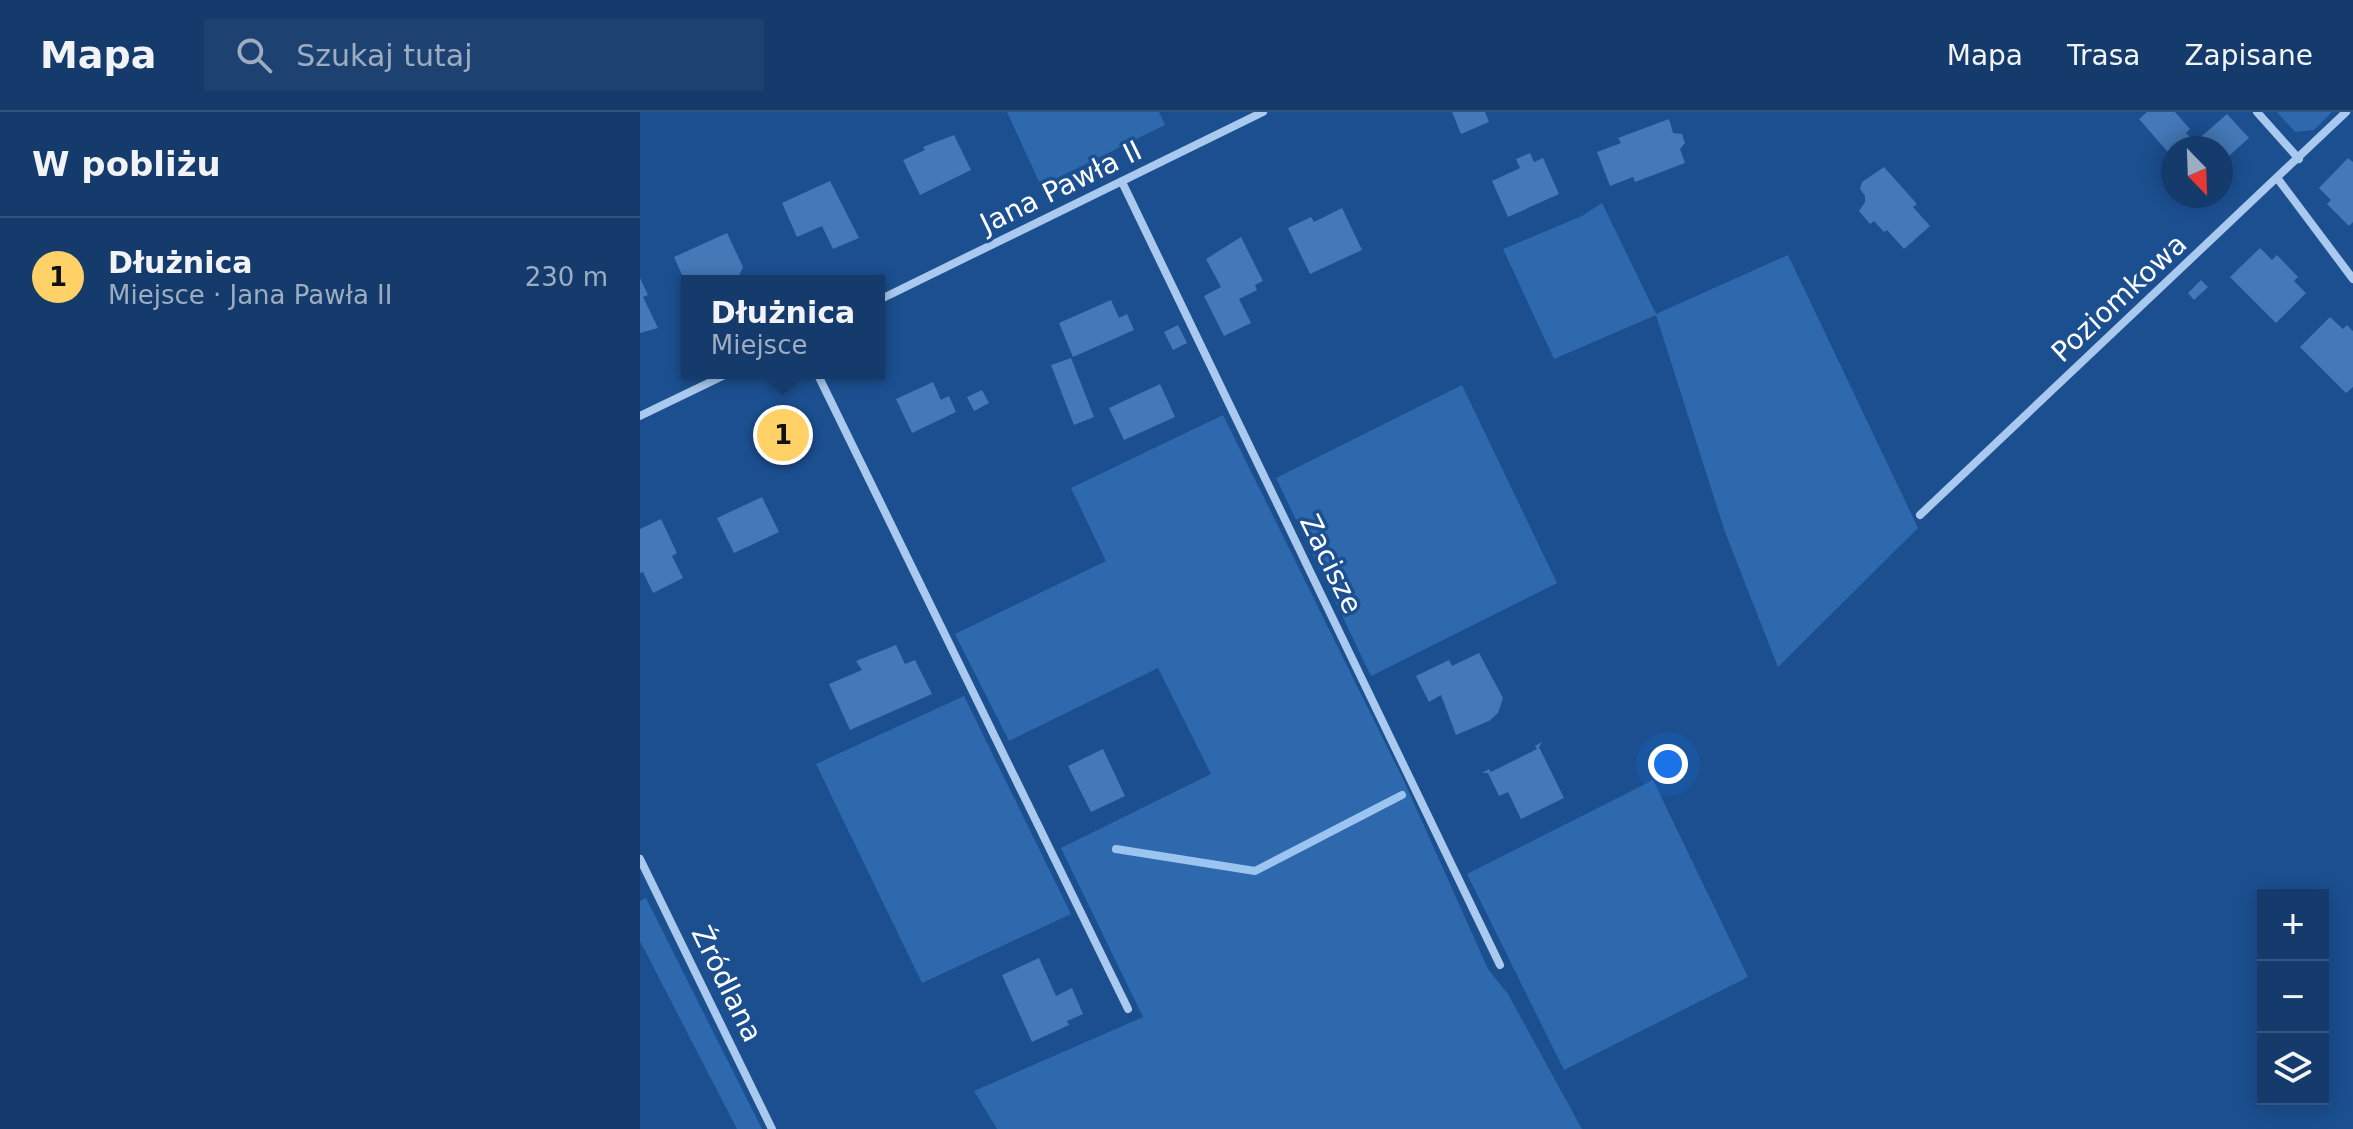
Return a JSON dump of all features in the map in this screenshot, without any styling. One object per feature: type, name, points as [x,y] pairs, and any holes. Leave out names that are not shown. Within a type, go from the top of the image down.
[{"type":"street","name":"Jana Pawła II","points":[[885,297],[1263,112]]},
{"type":"street","points":[[2257,112],[2299,159]]},
{"type":"street","name":"Poziomkowa","points":[[1920,515],[2346,112]]},
{"type":"street","points":[[2278,179],[2353,279]]},
{"type":"street","name":"Zacisze","points":[[1122,182],[1500,965]]},
{"type":"street","points":[[640,416],[717,379]]},
{"type":"street","points":[[820,379],[1128,1009]]},
{"type":"street","name":"Źródlana","points":[[640,859],[772,1129]]},
{"type":"shaded area","points":[[1007,112],[1159,112],[1165,125],[1041,186]]},
{"type":"shaded area","points":[[2277,112],[2332,112],[2314,130],[2295,132]]},
{"type":"shaded area","points":[[1602,203],[1656,314],[1788,255],[1918,528],[1778,667],[1725,532],[1656,315],[1554,359],[1503,249],[1582,216]]},
{"type":"shaded area","points":[[1462,385],[1557,583],[1371,676],[1276,478]]},
{"type":"shaded area","points":[[1223,415],[1403,779],[1488,969],[1508,994],[1582,1129],[997,1129],[974,1091],[1143,1017],[1061,848],[1211,774],[1158,668],[1009,741],[955,634],[1106,561],[1071,488]]},
{"type":"shaded area","points":[[964,696],[1071,914],[922,983],[816,764]]},
{"type":"shaded area","points":[[1653,780],[1748,977],[1564,1070],[1467,874]]},
{"type":"shaded area","points":[[646,898],[762,1129],[737,1129],[640,941],[640,901]]},
{"type":"building","points":[[1452,112],[1485,112],[1489,122],[1461,134]]},
{"type":"building","points":[[2147,112],[2175,112],[2190,129],[2186,133],[2189,136],[2161,136],[2161,144],[2139,119]]},
{"type":"building","points":[[2227,114],[2249,138],[2233,152],[2233,136],[2202,136]]},
{"type":"building","points":[[1669,119],[1673,133],[1682,134],[1685,143],[1680,149],[1685,163],[1635,182],[1633,177],[1610,186],[1597,152],[1621,143],[1618,138]]},
{"type":"building","points":[[954,135],[971,170],[920,195],[903,160],[925,150],[923,147]]},
{"type":"building","points":[[1530,153],[1534,162],[1543,158],[1559,194],[1508,217],[1492,181],[1520,168],[1516,159]]},
{"type":"building","points":[[2348,158],[2353,162],[2353,222],[2349,226],[2327,204],[2331,200],[2319,188]]},
{"type":"building","points":[[1884,167],[1917,204],[1913,207],[1930,226],[1904,249],[1887,230],[1884,232],[1874,221],[1870,224],[1859,211],[1865,202],[1860,189],[1862,182]]},
{"type":"building","points":[[830,181],[859,238],[833,249],[822,226],[797,237],[782,203]]},
{"type":"building","points":[[1342,208],[1362,250],[1310,274],[1288,228],[1311,217],[1314,222]]},
{"type":"building","points":[[727,233],[743,267],[740,275],[682,275],[674,257]]},
{"type":"building","points":[[1241,237],[1263,281],[1255,285],[1257,290],[1239,299],[1251,323],[1224,336],[1204,296],[1221,287],[1206,259]]},
{"type":"building","points":[[2260,248],[2272,260],[2277,255],[2298,277],[2294,281],[2306,293],[2276,323],[2230,277]]},
{"type":"building","points":[[640,278],[648,295],[643,297],[658,328],[640,333]]},
{"type":"building","points":[[2201,280],[2208,287],[2194,300],[2188,293]]},
{"type":"building","points":[[1111,300],[1119,318],[1127,314],[1134,330],[1073,357],[1059,323]]},
{"type":"building","points":[[2330,317],[2343,329],[2347,325],[2353,331],[2353,387],[2346,393],[2300,347]]},
{"type":"building","points":[[1178,325],[1187,343],[1173,350],[1164,332]]},
{"type":"building","points":[[1071,358],[1094,417],[1074,425],[1051,365]]},
{"type":"building","points":[[933,382],[941,400],[949,396],[956,412],[912,433],[896,399]]},
{"type":"building","points":[[1160,384],[1175,417],[1124,440],[1109,408]]},
{"type":"building","points":[[982,390],[989,403],[974,411],[967,397]]},
{"type":"building","points":[[762,497],[779,532],[734,553],[717,518]]},
{"type":"building","points":[[661,519],[677,553],[672,556],[683,578],[653,593],[643,572],[640,573],[640,529]]},
{"type":"building","points":[[896,645],[905,664],[915,660],[932,694],[850,730],[829,684],[862,670],[856,661]]},
{"type":"building","points":[[1479,653],[1503,698],[1498,713],[1489,721],[1456,735],[1441,695],[1429,702],[1416,676],[1449,660],[1452,666]]},
{"type":"building","points":[[1542,742],[1539,747],[1564,798],[1521,819],[1508,792],[1499,796],[1488,773],[1482,773],[1489,769],[1491,772],[1537,749],[1535,746]]},
{"type":"building","points":[[1103,749],[1125,796],[1091,812],[1068,766]]},
{"type":"building","points":[[1039,958],[1056,996],[1072,988],[1083,1014],[1067,1021],[1069,1025],[1032,1042],[1002,975]]},
{"type":"waterway","points":[[1116,849],[1255,871],[1402,795]]},
{"type":"place","name":"Dłużnica","points":[[783,435]]}]
